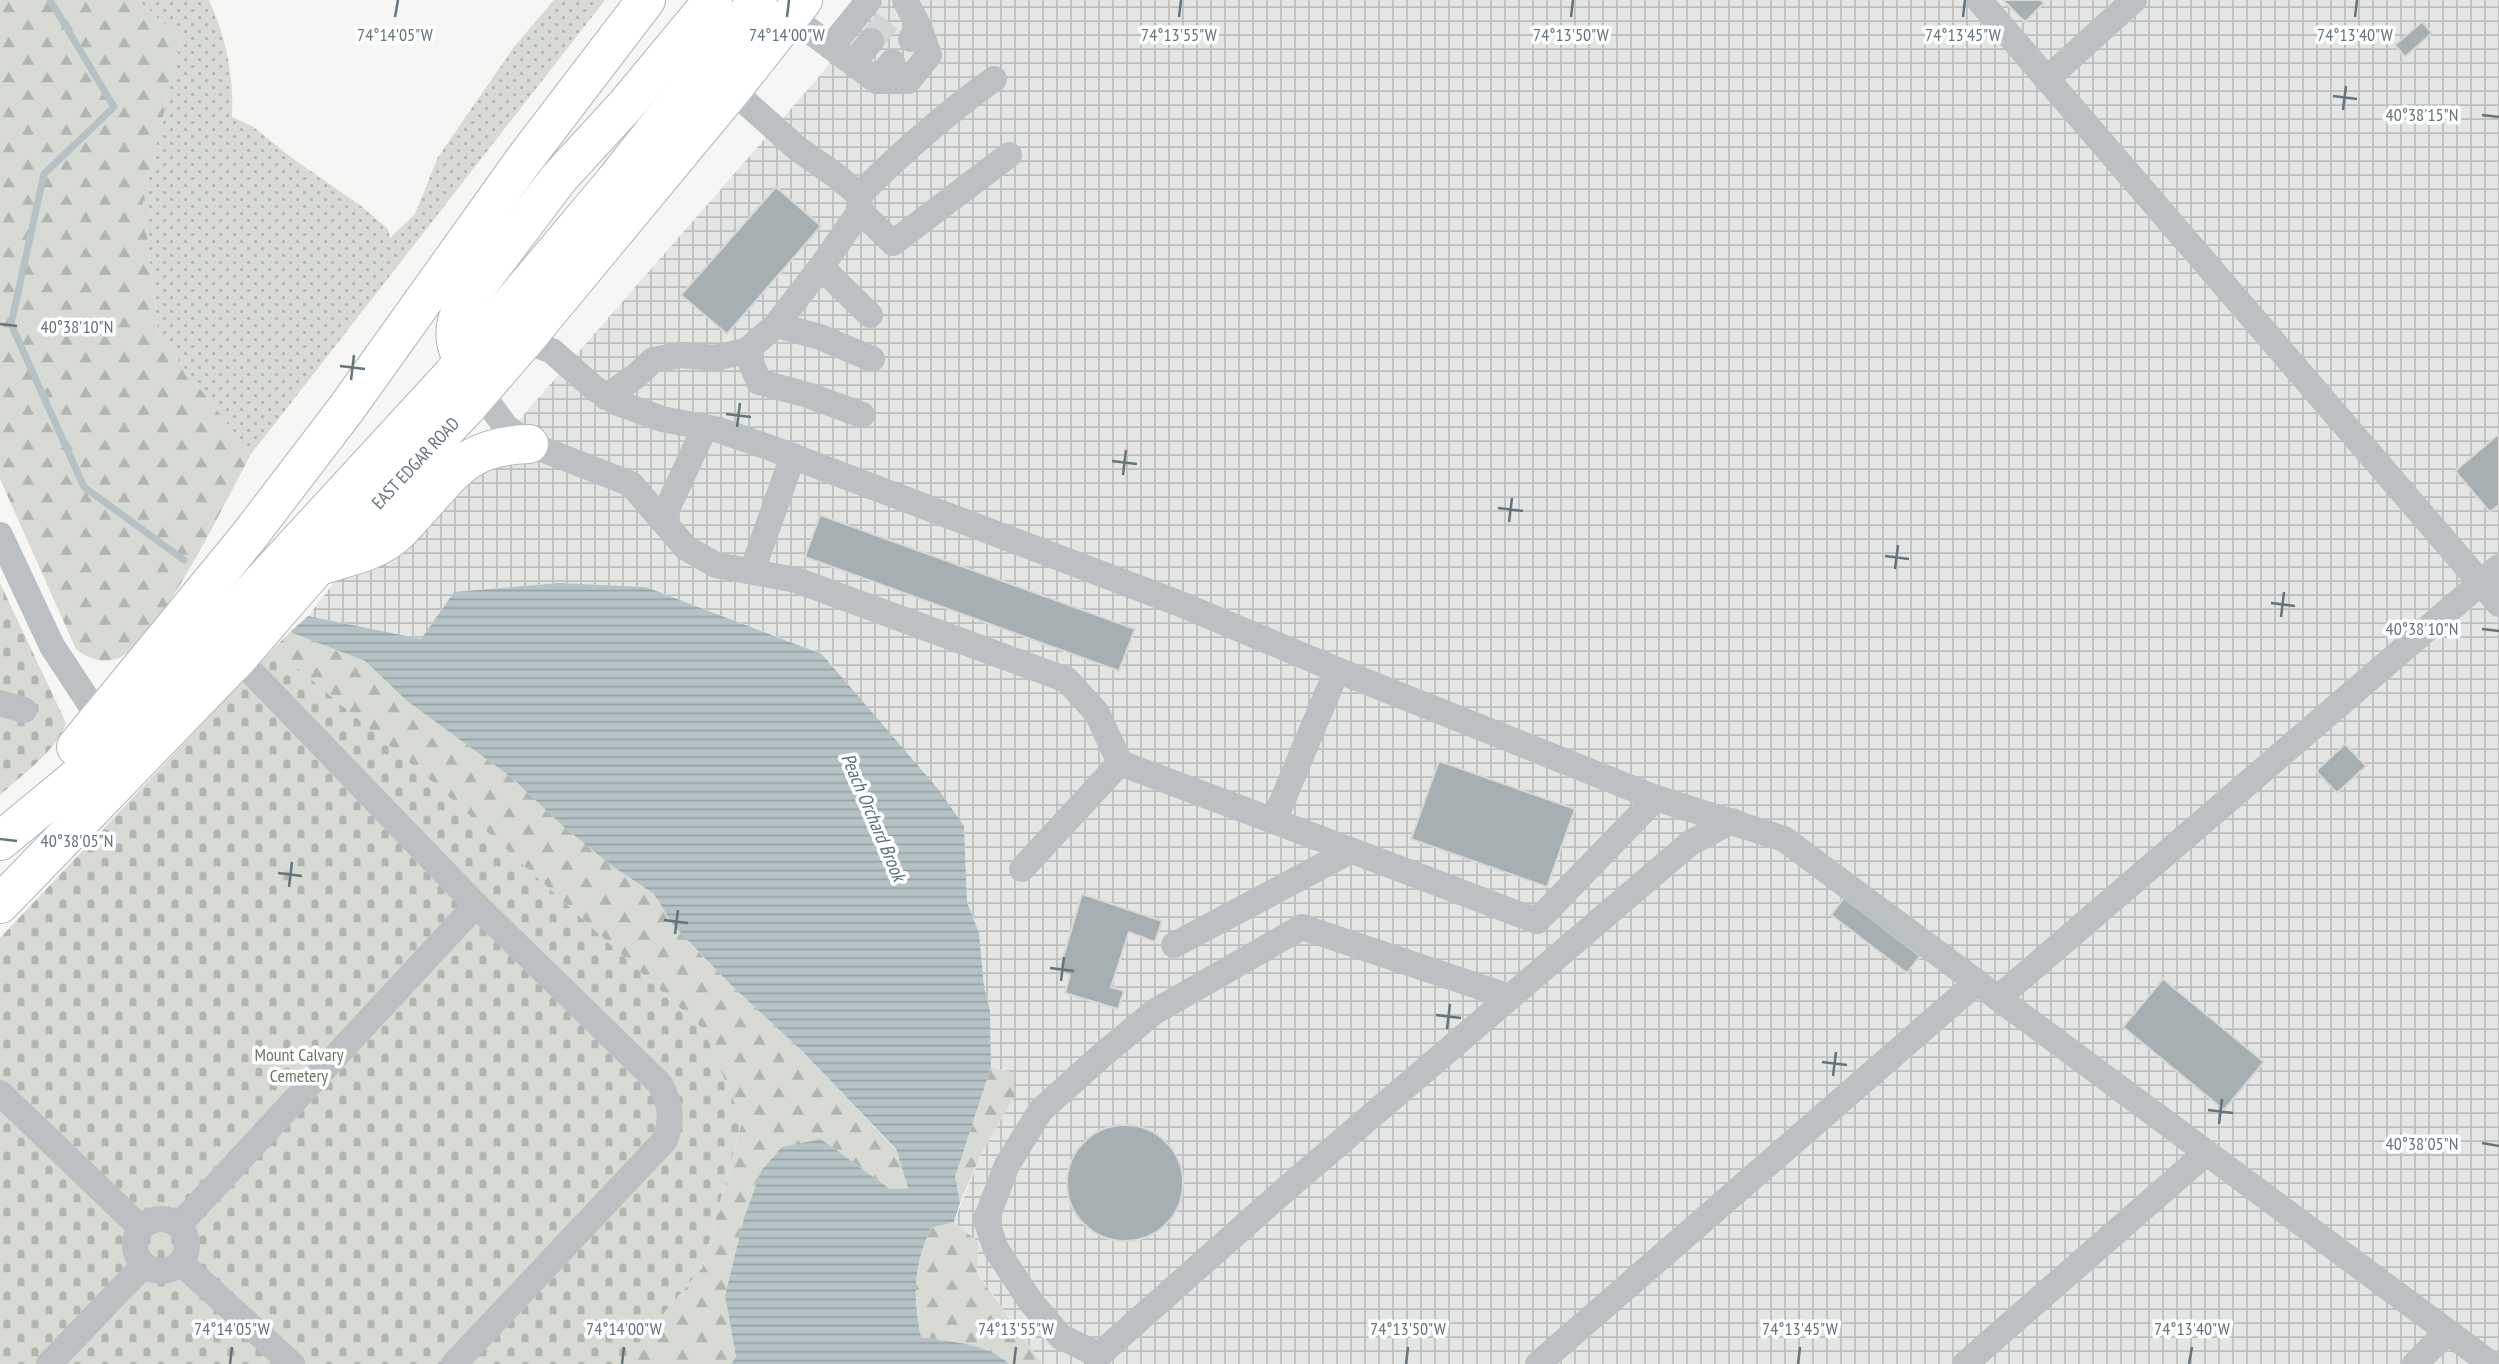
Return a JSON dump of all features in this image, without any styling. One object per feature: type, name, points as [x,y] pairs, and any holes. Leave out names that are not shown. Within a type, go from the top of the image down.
[{"type":"highway","points":[[524,160],[580,47],[615,0]]},
{"type":"highway","points":[[0,832],[100,719],[249,536],[338,420],[524,160],[646,0]]},
{"type":"highway","points":[[472,377],[454,333],[463,305],[559,178],[614,96],[688,0]]},
{"type":"highway","points":[[559,178],[626,105],[713,0]]},
{"type":"highway","points":[[0,841],[97,761],[472,377],[733,90],[784,5]]},
{"type":"highway","points":[[509,334],[630,163],[784,5]]},
{"type":"highway","name":"EAST EDGAR ROAD","points":[[0,904],[238,658],[317,567],[472,377]]},
{"type":"highway","points":[[317,567],[368,550],[390,539],[458,468],[477,454],[500,446],[529,444]]},
{"type":"street","points":[[831,47],[869,0]]},
{"type":"street","points":[[1979,0],[2490,575],[2499,604]]},
{"type":"street","points":[[2047,79],[2134,0]]},
{"type":"street","points":[[784,5],[853,63],[908,81],[929,55],[899,6]]},
{"type":"street","points":[[853,63],[871,41]]},
{"type":"street","points":[[606,397],[653,360],[681,355],[715,358],[746,351],[776,325],[821,267],[860,203],[901,153],[947,113],[994,79]]},
{"type":"street","points":[[733,90],[798,149],[838,177],[893,243],[1009,155]]},
{"type":"street","points":[[821,267],[870,315]]},
{"type":"street","points":[[776,325],[820,337],[873,359]]},
{"type":"street","points":[[509,334],[560,356],[606,397],[662,419],[705,427],[793,456],[1178,603],[1656,799],[1784,839],[2491,1364]]},
{"type":"street","points":[[746,351],[759,382],[808,395],[862,415]]},
{"type":"street","points":[[472,377],[506,427],[529,444],[631,484],[686,548],[716,565],[796,580],[1067,680],[1097,713],[1120,763],[1537,921],[1656,799]]},
{"type":"street","points":[[662,520],[705,427]]},
{"type":"street","points":[[752,571],[793,456]]},
{"type":"street","points":[[0,535],[52,646],[100,719]]},
{"type":"street","points":[[1998,998],[2490,575]]},
{"type":"street","points":[[238,658],[476,905],[660,1084],[669,1101],[671,1122],[665,1140],[454,1364]]},
{"type":"street","points":[[1275,821],[1337,670]]},
{"type":"street","points":[[1022,869],[1120,763]]},
{"type":"street","points":[[1510,998],[1303,926],[1154,1012],[1041,1110],[1007,1166],[986,1220],[996,1249],[1031,1302],[1061,1337],[1098,1360],[1286,1189],[1510,998],[1690,843],[1732,821]]},
{"type":"street","points":[[1174,945],[1350,851]]},
{"type":"street","points":[[179,1225],[476,905]]},
{"type":"street","points":[[1538,1364],[1977,982]]},
{"type":"street","points":[[0,1093],[141,1228]]},
{"type":"street","points":[[1965,1364],[2206,1153]]},
{"type":"street","points":[[159,1219],[170,1220],[179,1225],[188,1243],[181,1263],[163,1272],[144,1265],[135,1247],[141,1228],[159,1219]]},
{"type":"street","points":[[181,1263],[292,1364]]},
{"type":"street","points":[[49,1364],[144,1265]]},
{"type":"street","points":[[2415,1364],[2447,1332]]},
{"type":"shaded area","points":[[880,0],[2499,0],[2499,1364],[1042,1364],[977,1272],[978,1242],[954,1222],[982,1152],[1014,1097],[1014,1073],[991,1067],[990,1010],[984,987],[979,933],[967,902],[964,826],[823,654],[646,587],[559,583],[454,592],[421,639],[308,616],[338,578],[465,482],[817,79]]},
{"type":"green space","points":[[0,0],[138,0],[181,39],[143,203],[159,336],[251,454],[192,564],[155,623],[137,644],[121,657],[109,661],[91,658],[76,649],[0,479]]},
{"type":"green space","points":[[138,0],[209,0],[228,57],[232,117],[252,126],[292,158],[361,206],[388,229],[390,238],[415,214],[438,157],[514,47],[554,0],[605,0],[251,454],[159,336],[143,203],[181,39]]},
{"type":"green space","points":[[0,583],[66,723],[62,733],[47,752],[0,795]]},
{"type":"green space","points":[[290,632],[365,661],[407,701],[512,778],[564,827],[612,866],[654,894],[673,925],[728,982],[804,1053],[896,1150],[908,1188],[890,1189],[821,1139],[761,1171],[744,1218],[725,1294],[736,1357],[731,1364],[621,1364],[702,1268],[742,1122],[704,1030],[437,786],[274,648]]},
{"type":"green space","name":"Mount Calvary Cemetery","points":[[274,648],[437,786],[704,1030],[742,1121],[702,1268],[621,1364],[0,1364],[0,938]]},
{"type":"green space","points":[[991,1067],[1014,1073],[1014,1097],[982,1152],[960,1203],[955,1177]]},
{"type":"green space","points":[[954,1222],[978,1242],[977,1273],[1042,1364],[1009,1364],[1002,1357],[921,1337],[916,1294],[920,1256],[931,1228]]},
{"type":"water","name":"Peach Orchard Brook","points":[[559,583],[646,587],[822,654],[938,789],[964,826],[967,902],[979,933],[984,987],[990,1010],[991,1067],[955,1177],[960,1203],[954,1222],[931,1228],[925,1242],[916,1281],[917,1308],[921,1337],[979,1348],[1009,1364],[731,1364],[736,1357],[725,1295],[744,1218],[761,1171],[782,1147],[821,1139],[890,1189],[908,1188],[896,1149],[804,1053],[728,982],[673,925],[654,894],[612,866],[564,827],[512,778],[407,701],[365,661],[290,632],[308,616],[421,639],[454,592]]},
{"type":"building","points":[[2003,0],[2040,0],[2044,3],[2025,22]]},
{"type":"building","points":[[2422,22],[2432,33],[2405,57],[2395,45]]},
{"type":"building","points":[[776,187],[821,226],[727,334],[681,295]]},
{"type":"building","points":[[2499,434],[2499,505],[2490,512],[2455,471]]},
{"type":"building","points":[[820,515],[1135,629],[1119,671],[805,557]]},
{"type":"building","points":[[2345,744],[2366,766],[2337,793],[2316,771]]},
{"type":"building","points":[[1439,761],[1575,809],[1547,887],[1411,839]]},
{"type":"building","points":[[1082,894],[1162,921],[1155,942],[1129,932],[1111,987],[1124,991],[1118,1009],[1065,993],[1070,975],[1059,971]]},
{"type":"building","points":[[1844,898],[1920,956],[1907,973],[1831,915]]},
{"type":"building","points":[[2163,979],[2264,1062],[2224,1110],[2123,1027]]},
{"type":"building","points":[[1125,1125],[1147,1129],[1166,1142],[1179,1161],[1183,1183],[1179,1205],[1166,1224],[1147,1237],[1125,1241],[1103,1237],[1084,1224],[1071,1205],[1067,1183],[1071,1161],[1084,1142],[1103,1129]]},
{"type":"waterway","points":[[50,0],[114,107],[44,174],[11,324],[84,487],[184,560]]},
{"type":"tunnel","points":[[871,41],[889,19]]}]
